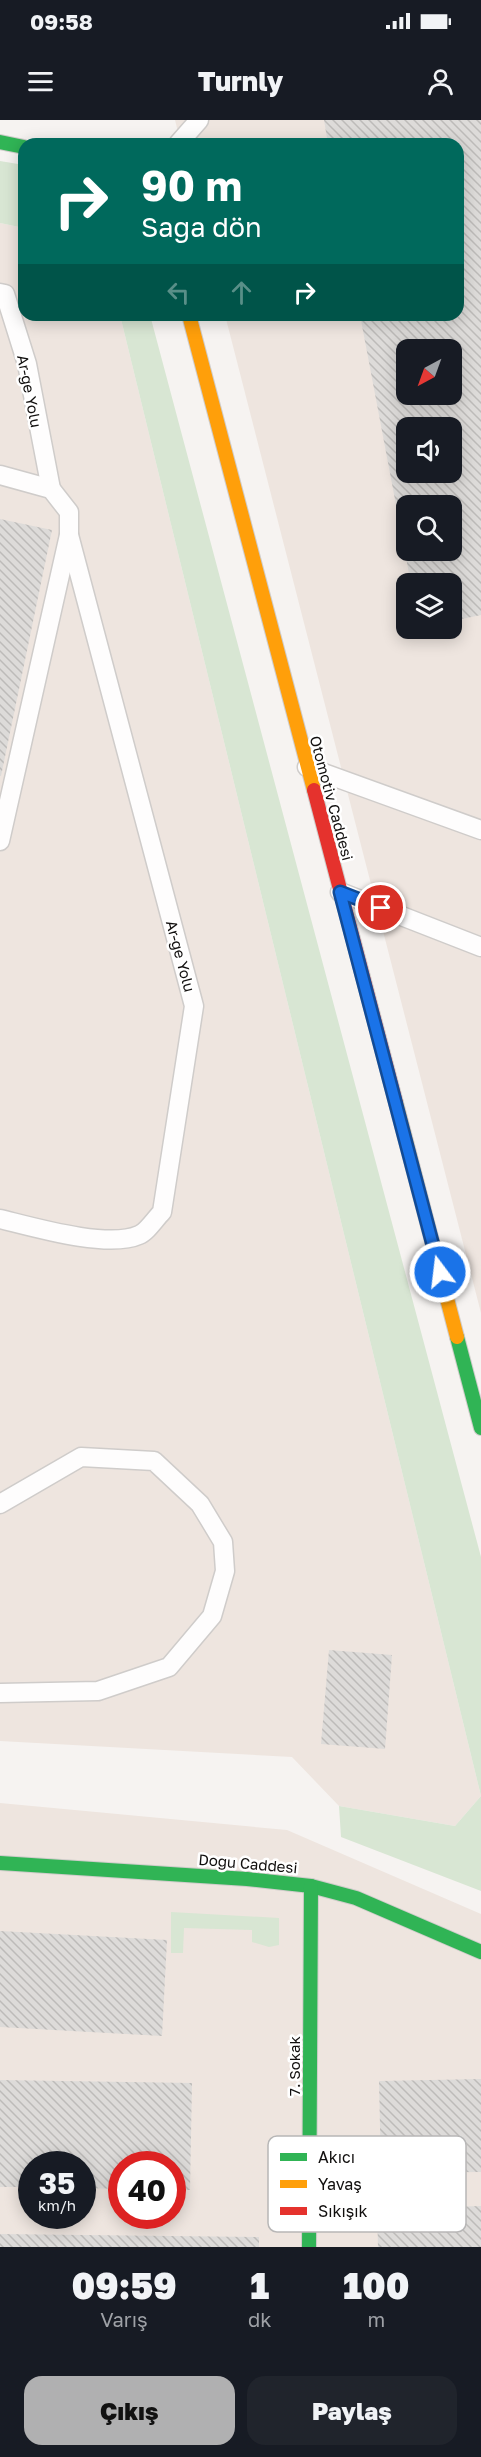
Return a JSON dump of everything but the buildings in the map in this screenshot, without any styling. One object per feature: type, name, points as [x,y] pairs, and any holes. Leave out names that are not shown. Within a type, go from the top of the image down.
[{"type":"street","points":[[0,142],[18,146]]},
{"type":"street","name":"Otomotiv Caddesi","points":[[191,321],[481,1428]]},
{"type":"street","name":"Doğu Caddesi","points":[[0,1863],[247,1879],[311,1886],[356,1898],[481,1953]]},
{"type":"street","name":"7. Sokak","points":[[310,2136],[311,1886]]},
{"type":"street","name":"7. Sokak","points":[[309,2232],[309,2247]]},
{"type":"lane","points":[[183,138],[199,120]]},
{"type":"lane","name":"Ar-ge Yolu","points":[[0,841],[69,535],[69,512],[51,489],[27,364],[3,293]]},
{"type":"lane","points":[[0,475],[51,489]]},
{"type":"lane","name":"Ar-ge Yolu","points":[[0,1219],[64,1234],[116,1240],[140,1235],[162,1212],[194,1006],[69,535]]},
{"type":"lane","points":[[307,767],[481,830]]},
{"type":"lane","points":[[340,892],[481,947]]},
{"type":"lane","points":[[0,1504],[81,1457],[154,1461],[200,1504],[224,1542],[225,1571],[212,1616],[169,1667],[98,1691],[0,1693]]},
{"type":"shaded area","points":[[175,120],[481,120],[481,1313],[227,321],[464,321],[464,138],[180,138]]},
{"type":"shaded area","points":[[0,223],[18,227],[18,321],[121,321],[481,1796],[455,1826],[339,1806],[292,1757],[0,1741]]},
{"type":"shaded area","points":[[0,1803],[287,1830],[481,1914],[481,2247],[0,2247]]},
{"type":"green space","points":[[0,161],[18,164],[18,227],[0,223]]},
{"type":"green space","points":[[121,321],[152,321],[481,1557],[481,1796]]},
{"type":"green space","points":[[481,1796],[481,1891],[341,1837],[339,1806],[455,1826]]},
{"type":"green space","points":[[171,1912],[279,1918],[279,1945],[269,1947],[252,1942],[252,1930],[184,1928],[183,1953],[171,1953]]},
{"type":"traffic: fast","points":[[0,142],[18,146]]},
{"type":"traffic: fast","points":[[457,1337],[481,1428]]},
{"type":"traffic: fast","points":[[0,1863],[247,1879],[311,1886],[356,1898],[481,1952]]},
{"type":"traffic: fast","points":[[310,2136],[311,1886]]},
{"type":"traffic: fast","points":[[309,2232],[309,2247]]},
{"type":"traffic: slow","points":[[191,321],[314,790]]},
{"type":"traffic: slow","points":[[396,1103],[457,1337]]},
{"type":"traffic: jam","points":[[314,790],[396,1103]]},
{"type":"route","points":[[381,908],[340,892],[440,1272]]}]
